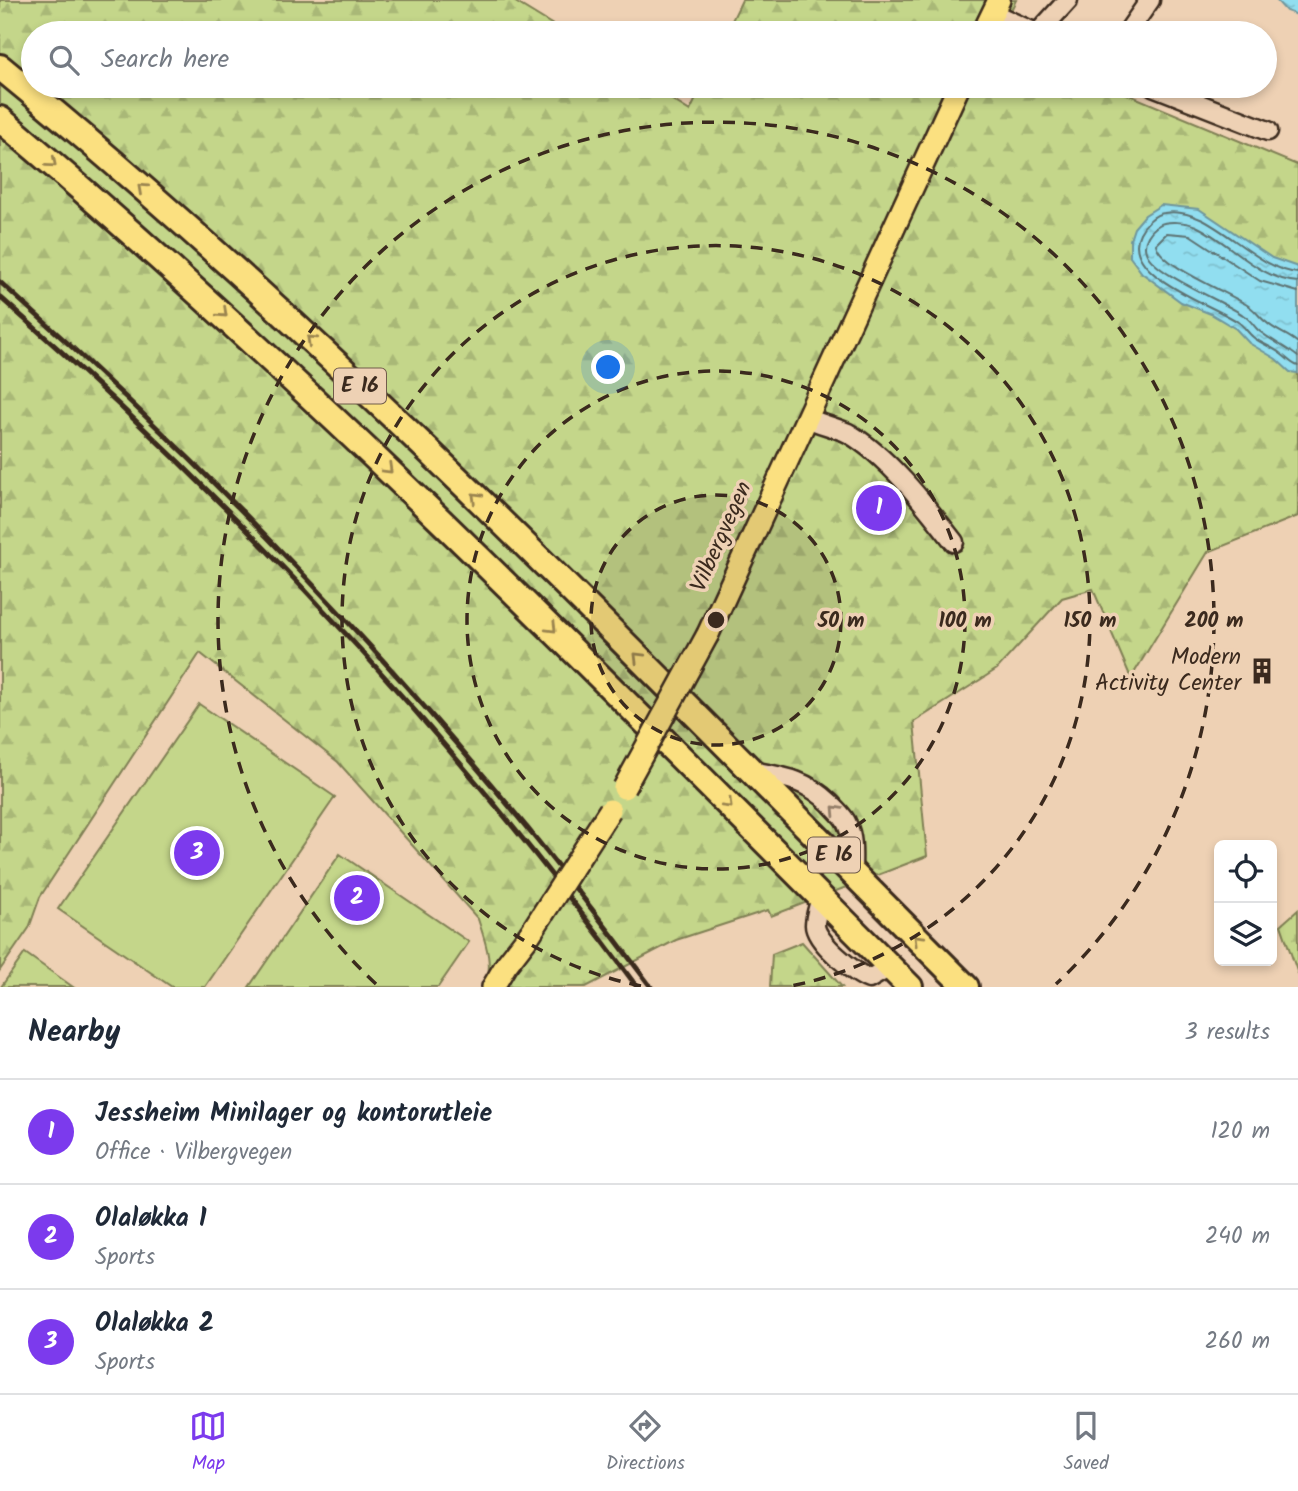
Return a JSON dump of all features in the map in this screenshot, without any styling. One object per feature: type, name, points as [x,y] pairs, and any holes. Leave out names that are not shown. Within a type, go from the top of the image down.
[{"type":"highway","name":"E 16","points":[[0,67],[21,85]]},
{"type":"highway","name":"E 16","points":[[37,98],[127,174],[362,387],[587,606],[966,987]]},
{"type":"highway","name":"E 16","points":[[0,119],[152,249],[344,426],[548,624],[821,897],[893,977],[910,987]]},
{"type":"main road","name":"Vilbergvegen","points":[[493,987],[624,788],[708,634],[779,473],[807,418],[954,98]]},
{"type":"lane","points":[[1048,21],[1068,0]]},
{"type":"lane","points":[[1135,21],[1150,0]]},
{"type":"lane","points":[[996,6],[1019,21]]},
{"type":"lane","points":[[1184,98],[1268,131]]},
{"type":"lane","points":[[807,418],[847,433],[874,453],[904,482],[954,542]]},
{"type":"lane","points":[[750,770],[802,782],[812,787],[840,813],[847,823],[851,837],[852,873]]},
{"type":"green space","points":[[0,0],[512,0],[546,21],[21,21],[21,98],[669,98],[690,111],[696,98],[1137,98],[1297,165],[1298,163],[1298,516],[1208,552],[1131,678],[1093,589],[1062,598],[997,669],[914,722],[927,856],[771,916],[768,910],[676,940],[586,987],[484,987],[489,962],[478,919],[338,762],[200,653],[40,897],[29,928],[0,970]]},
{"type":"green space","points":[[742,0],[1016,0],[1006,21],[732,21]]},
{"type":"green space","points":[[199,704],[335,797],[205,987],[172,987],[58,909]]},
{"type":"green space","points":[[340,854],[469,942],[438,987],[249,987]]},
{"type":"green space","points":[[1298,910],[1298,974],[1281,925]]},
{"type":"green space","points":[[802,942],[842,987],[770,987],[772,954]]},
{"type":"green space","points":[[25,953],[73,987],[1,987]]},
{"type":"water","points":[[1276,0],[1298,0],[1298,15],[1286,11]]},
{"type":"water","points":[[1161,205],[1199,209],[1272,258],[1298,267],[1298,373],[1290,372],[1276,359],[1249,343],[1236,329],[1211,314],[1181,302],[1142,273],[1130,257],[1130,240],[1134,228],[1145,215]]},
{"type":"railway","points":[[0,282],[176,446],[344,618],[502,798],[578,891],[651,987]]},
{"type":"railway","points":[[0,297],[173,456],[337,625],[416,712],[492,802],[566,893],[637,987]]},
{"type":"place","name":"Jessheim Minilager og kontorutleie","points":[[879,508]]},
{"type":"place","name":"Modern Activity Center","points":[[1262,671]]},
{"type":"place","name":"Olaløkka 2","points":[[197,853]]},
{"type":"place","name":"Olaløkka 1","points":[[357,898]]}]
